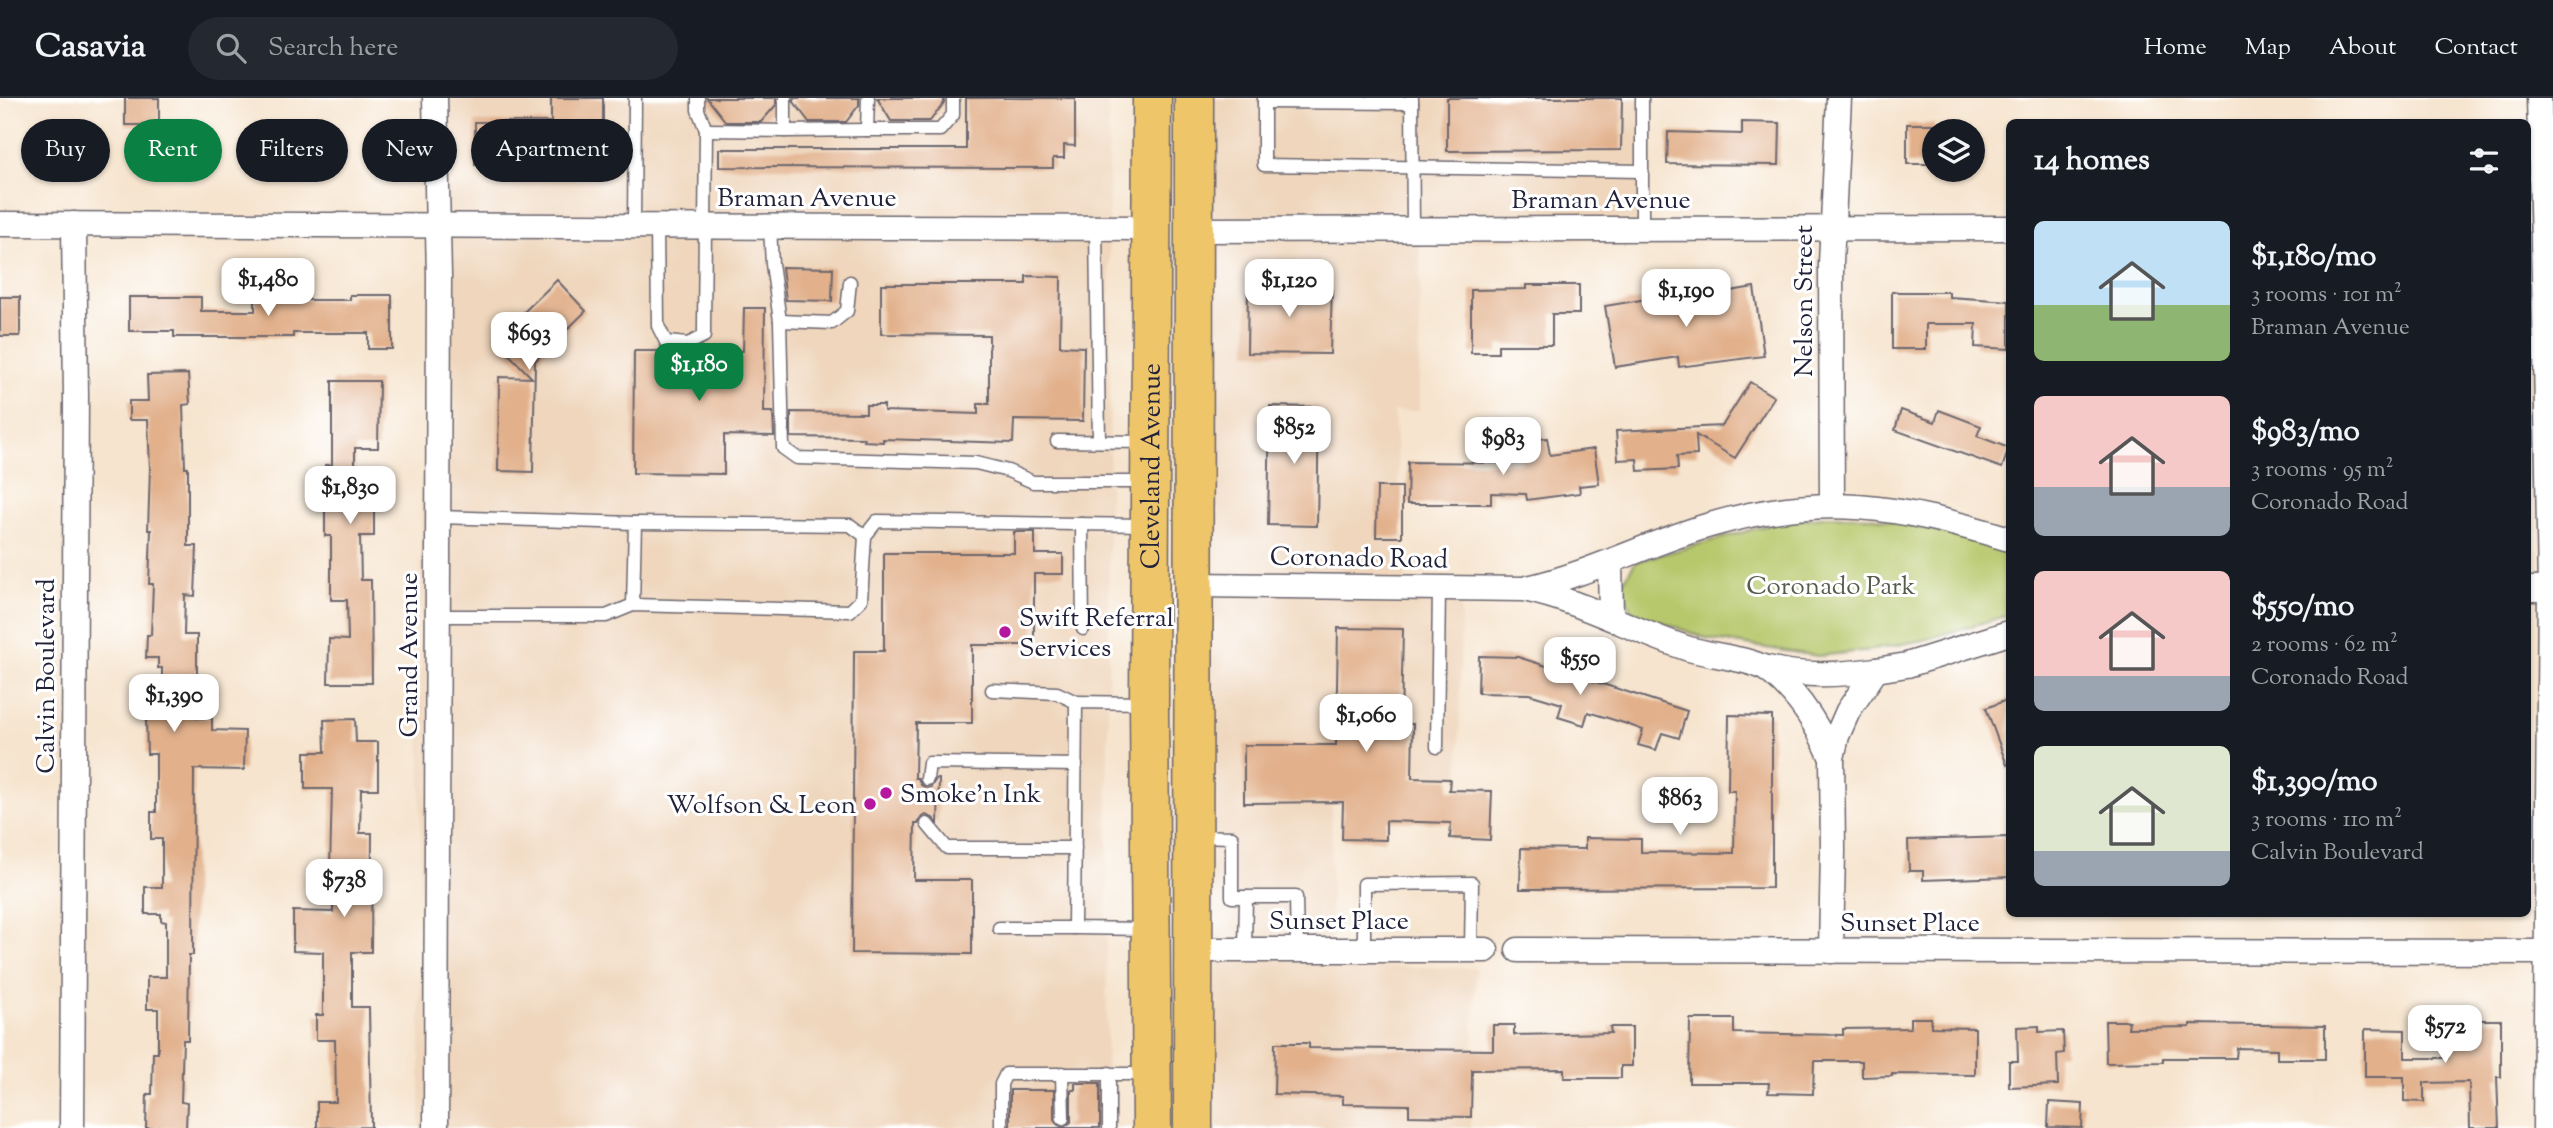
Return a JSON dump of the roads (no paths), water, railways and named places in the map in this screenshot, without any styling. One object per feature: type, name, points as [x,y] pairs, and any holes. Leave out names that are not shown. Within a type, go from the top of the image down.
[{"type":"main road","name":"Cleveland Avenue","points":[[1193,1128],[1194,98]]},
{"type":"main road","name":"Cleveland Avenue","points":[[1152,114],[1149,703],[1152,1128]]},
{"type":"main road","points":[[1152,114],[1170,195],[1194,230]]},
{"type":"main road","points":[[1151,229],[1172,265],[1194,327]]},
{"type":"street","name":"Grand Avenue","points":[[435,98],[438,517],[436,1128]]},
{"type":"street","name":"Nelson Street","points":[[1832,505],[1832,228],[1839,98]]},
{"type":"street","points":[[2539,98],[2549,952],[2545,1128]]},
{"type":"street","name":"Braman Avenue","points":[[0,224],[1151,229]]},
{"type":"street","name":"Calvin Boulevard","points":[[72,1128],[76,409],[74,225]]},
{"type":"street","name":"Braman Avenue","points":[[1194,230],[2006,229]]},
{"type":"street","name":"Coronado Road","points":[[1524,589],[1566,579],[1708,525],[1793,506],[1832,505],[1911,513],[1954,522],[2006,538]]},
{"type":"street","points":[[1610,562],[1611,617]]},
{"type":"street","name":"Coronado Road","points":[[1193,585],[1524,589],[1554,595],[1692,650],[1783,671],[1833,676],[1907,664],[2006,634]]},
{"type":"street","name":"Coronado Road","points":[[1764,667],[1785,684],[1821,733],[1832,758]]},
{"type":"street","points":[[1831,951],[1832,758],[1837,736],[1848,711],[1876,670]]},
{"type":"street","name":"Sunset Place","points":[[1192,950],[1478,950]]},
{"type":"street","name":"Sunset Place","points":[[1518,950],[2549,952]]},
{"type":"lane","points":[[635,98],[645,225],[659,326],[666,342],[688,344],[704,336],[706,130],[698,110],[698,98]]},
{"type":"lane","points":[[785,98],[785,131]]},
{"type":"lane","points":[[867,130],[868,98]]},
{"type":"lane","points":[[706,130],[940,130],[953,115],[953,98]]},
{"type":"lane","points":[[1642,98],[1642,229]]},
{"type":"lane","points":[[1413,229],[1412,167],[1412,101],[1264,100],[1264,164],[1412,167],[1642,171]]},
{"type":"lane","points":[[771,227],[772,264],[780,321],[783,448],[797,458],[976,463],[1008,471],[1033,482],[1150,482]]},
{"type":"lane","points":[[1096,228],[1099,441]]},
{"type":"lane","points":[[780,321],[832,323],[847,311],[850,282]]},
{"type":"lane","points":[[1057,442],[1151,442]]},
{"type":"lane","points":[[438,517],[635,523],[850,525],[865,536]]},
{"type":"lane","points":[[438,616],[606,616],[634,605],[850,611],[861,600],[865,536],[877,521],[1150,525]]},
{"type":"lane","points":[[634,605],[635,523]]},
{"type":"lane","points":[[1083,524],[1083,629]]},
{"type":"lane","points":[[1437,747],[1439,588]]},
{"type":"lane","points":[[992,690],[1057,693],[1076,702],[1149,703]]},
{"type":"lane","points":[[1074,928],[1076,702]]},
{"type":"lane","points":[[927,779],[929,763],[1076,765]]},
{"type":"lane","points":[[927,824],[947,848],[1075,848]]},
{"type":"lane","points":[[1192,836],[1232,837],[1231,897],[1296,897],[1297,949]]},
{"type":"lane","points":[[1364,950],[1364,884],[1472,883],[1478,950]]},
{"type":"lane","points":[[1245,897],[1245,949]]},
{"type":"lane","points":[[999,928],[1149,929]]},
{"type":"lane","points":[[1062,1073],[1067,1112]]},
{"type":"lane","points":[[1109,1073],[1106,1109],[1109,1128]]},
{"type":"lane","points":[[1001,1128],[1001,1084],[1006,1074],[1151,1075]]},
{"type":"place","name":"Swift Referral Services","points":[[1005,632]]},
{"type":"place","name":"Smoke’n Ink","points":[[886,793]]},
{"type":"place","name":"Wolfson & Leon","points":[[870,804]]},
{"type":"park label","name":"Coronado Park","points":[[1831,585]]}]
